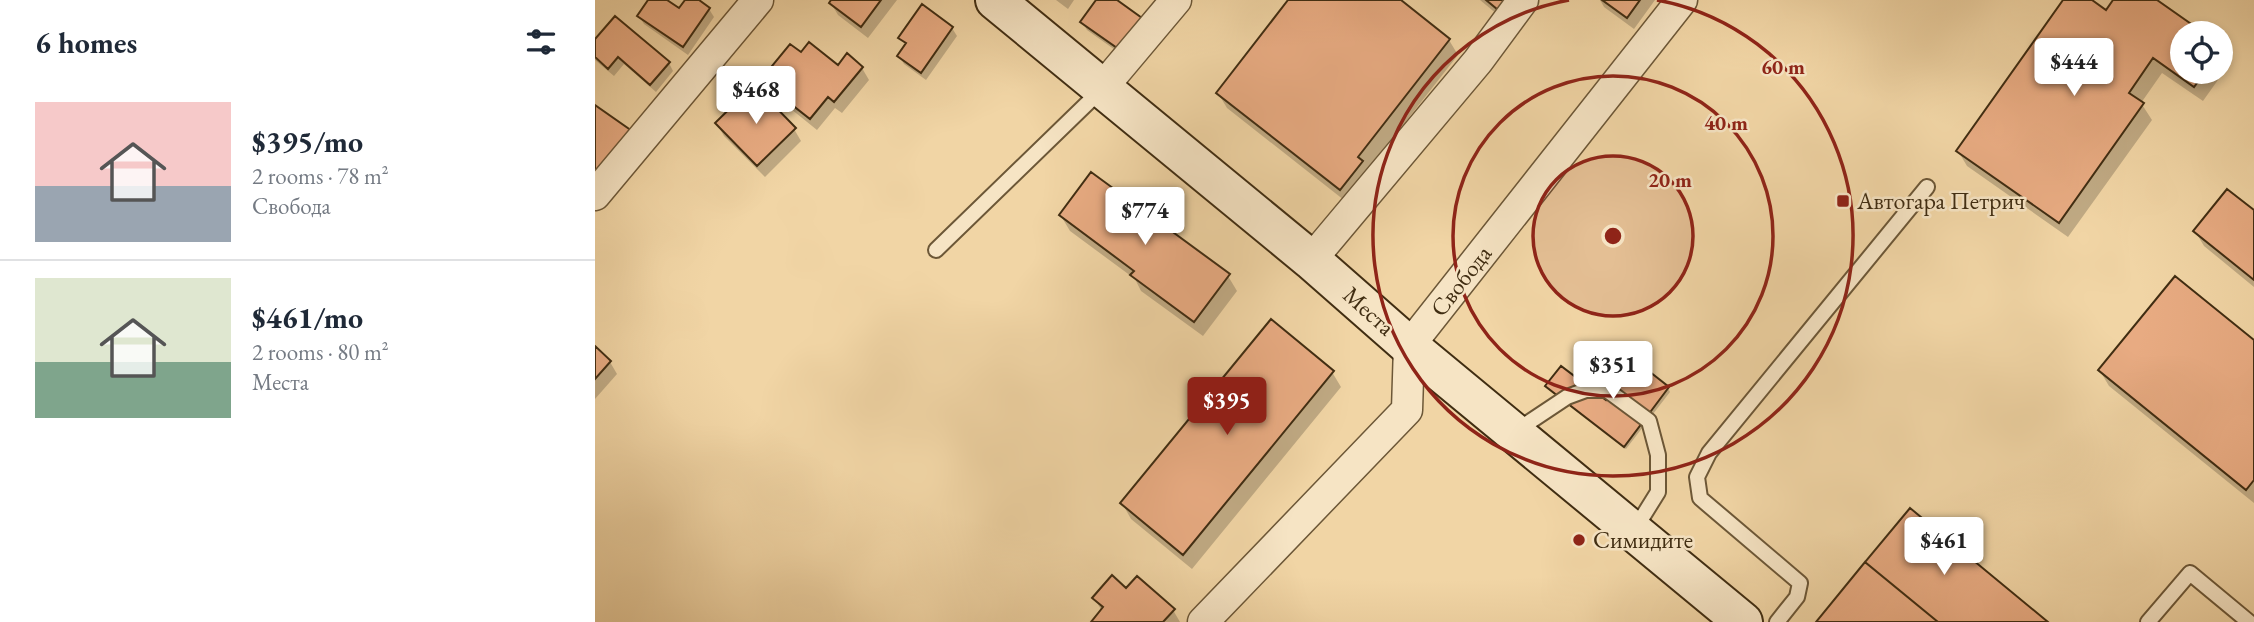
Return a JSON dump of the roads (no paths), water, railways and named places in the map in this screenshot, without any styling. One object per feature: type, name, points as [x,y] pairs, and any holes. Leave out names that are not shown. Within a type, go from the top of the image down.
[{"type":"street","points":[[595,195],[758,0]]},
{"type":"street","name":"Места","points":[[995,0],[1311,260],[1632,533],[1743,622]]},
{"type":"street","points":[[1102,88],[1176,0]]},
{"type":"street","points":[[1311,260],[1478,61],[1523,0]]},
{"type":"street","name":"Свобода","points":[[1409,346],[1682,0]]},
{"type":"street","points":[[1203,622],[1407,410],[1409,346]]},
{"type":"lane","points":[[936,250],[1102,88]]},
{"type":"lane","points":[[1777,622],[1797,597],[1800,583],[1700,498],[1697,477],[1709,453],[1927,187]]},
{"type":"lane","points":[[1513,433],[1567,397],[1586,390],[1607,390],[1649,421],[1658,455],[1658,492],[1632,533]]},
{"type":"lane","points":[[2148,622],[2190,573],[2249,622]]},
{"type":"place","name":"Автогара Петрич","points":[[1843,201]]},
{"type":"place","name":"Симидите","points":[[1579,540]]}]
